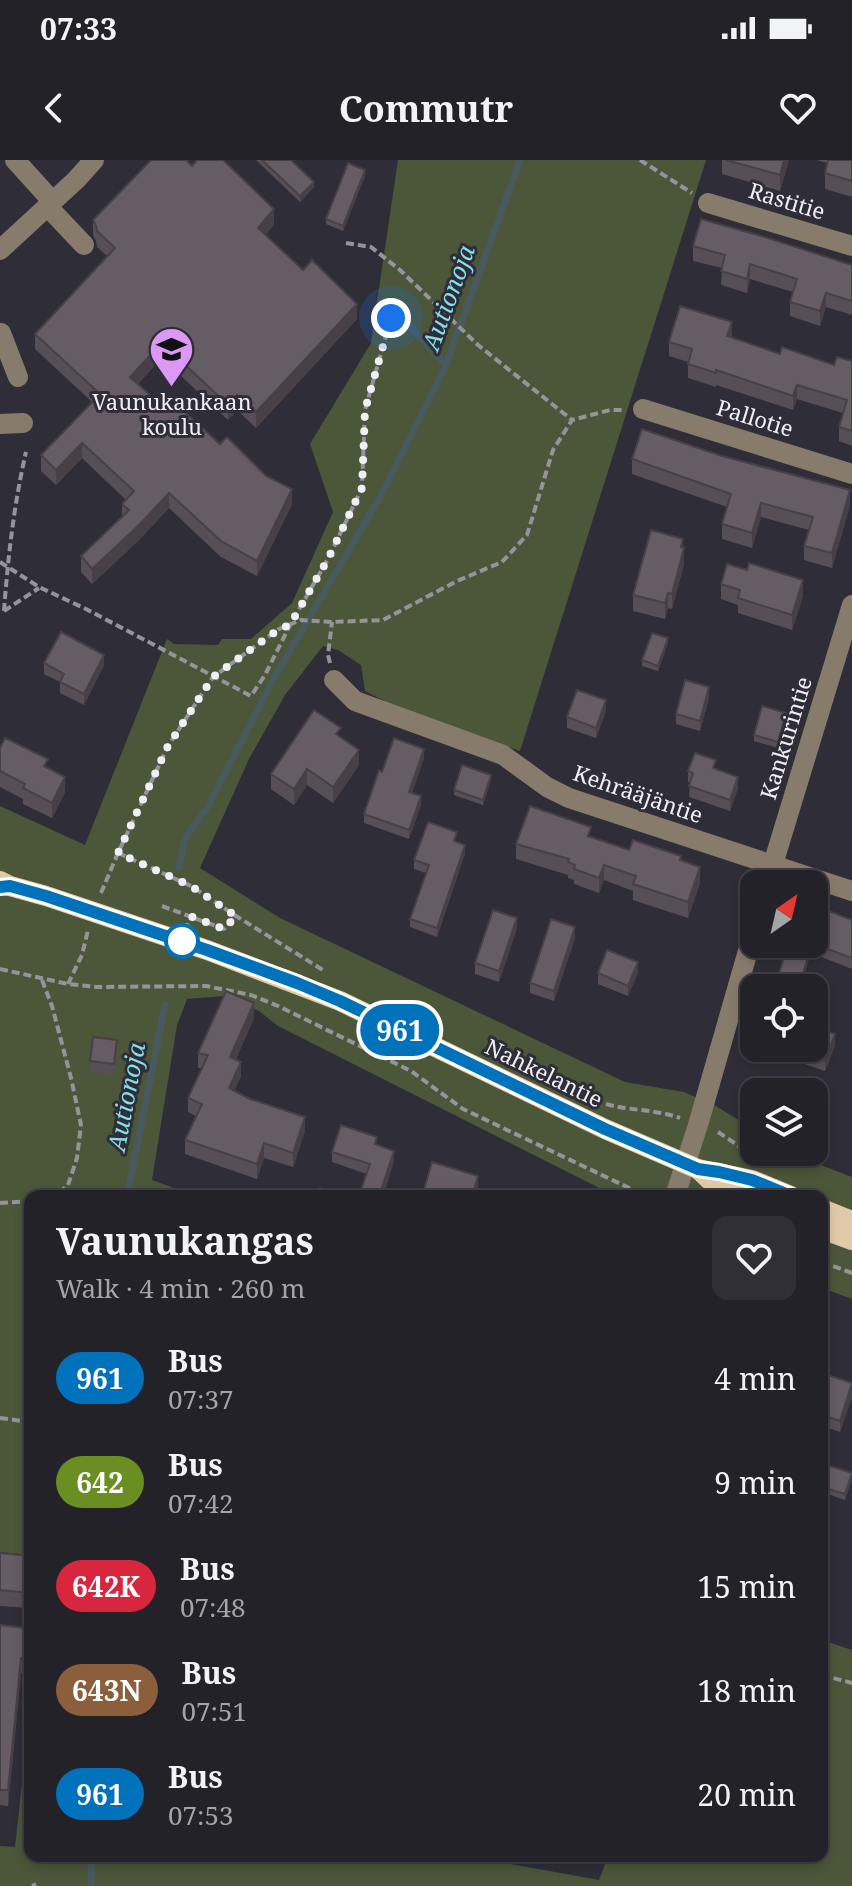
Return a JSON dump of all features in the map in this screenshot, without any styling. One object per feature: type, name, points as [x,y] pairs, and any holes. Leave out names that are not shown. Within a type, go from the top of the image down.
[{"type":"main road","name":"Nahkelantie","points":[[3,885],[46,896],[207,950],[340,1001],[605,1129],[692,1166],[752,1180],[776,1190]]},
{"type":"main road","name":"Nahkelantie","points":[[692,1166],[724,1190]]},
{"type":"main road","points":[[828,1211],[852,1221]]},
{"type":"main road","points":[[828,1231],[852,1240]]},
{"type":"street","points":[[15,160],[84,245]]},
{"type":"street","points":[[0,250],[94,160]]},
{"type":"street","name":"Rastitie","points":[[708,203],[852,246]]},
{"type":"street","points":[[1,333],[18,377]]},
{"type":"street","name":"Pallotie","points":[[643,409],[852,474]]},
{"type":"street","points":[[0,424],[23,423]]},
{"type":"street","name":"Kankurintie","points":[[771,870],[852,605]]},
{"type":"street","name":"Kehrääjäntie","points":[[334,680],[355,701],[503,755],[547,787],[569,798],[759,870]]},
{"type":"street","name":"Kehrääjäntie","points":[[828,886],[852,891]]},
{"type":"street","points":[[678,1190],[692,1166],[698,1125],[746,958]]},
{"type":"path","points":[[640,160],[708,203]]},
{"type":"path","points":[[346,243],[371,247],[400,270],[478,345],[572,420]]},
{"type":"path","points":[[0,562],[39,587],[251,696],[328,559],[362,488],[365,410],[391,318]]},
{"type":"path","points":[[100,895],[168,746],[213,677],[279,629],[301,620],[383,620],[457,581],[502,562],[527,535],[553,450],[572,420],[610,410],[643,409]]},
{"type":"path","points":[[26,452],[16,499],[4,611],[39,587]]},
{"type":"path","points":[[332,622],[328,655],[334,680]]},
{"type":"path","points":[[118,853],[191,886],[326,971]]},
{"type":"path","points":[[162,906],[224,929],[236,916]]},
{"type":"path","points":[[68,984],[82,955],[88,929]]},
{"type":"path","points":[[0,969],[68,984],[97,987],[206,986],[251,995],[411,1071],[463,1109],[633,1190]]},
{"type":"path","points":[[41,978],[64,1050],[81,1125],[77,1158],[68,1185],[62,1190]]},
{"type":"path","points":[[601,1103],[655,1111],[717,1131],[740,1147]]},
{"type":"path","points":[[0,1203],[24,1201]]},
{"type":"path","points":[[828,1264],[852,1273]]},
{"type":"path","points":[[0,1418],[24,1422]]},
{"type":"path","points":[[828,1677],[852,1683]]},
{"type":"green space","points":[[398,160],[706,160],[520,751],[390,704],[365,691],[361,665],[338,650],[323,646],[285,695],[249,759],[200,868],[280,918],[625,1082],[684,1092],[716,1106],[740,1121],[740,1166],[823,1166],[852,1177],[852,1299],[828,1290],[828,1190],[603,1190],[278,1026],[259,1011],[224,996],[187,999],[177,1025],[152,1180],[180,1190],[24,1190],[24,1554],[0,1552],[0,806],[85,845],[167,639],[174,644],[218,645],[222,639],[251,639],[292,603],[333,512],[310,444],[371,343]]},
{"type":"green space","points":[[828,1642],[852,1650],[852,1886],[0,1886],[0,1846],[15,1847],[24,1765],[24,1862],[500,1862],[599,1880],[606,1862],[828,1862]]},
{"type":"building","points":[[151,160],[186,160],[192,166],[197,160],[223,160],[274,209],[258,228],[303,270],[312,260],[357,304],[256,412],[237,395],[228,405],[180,360],[174,367],[155,350],[130,377],[169,412],[176,404],[220,444],[227,437],[266,476],[292,489],[257,561],[221,541],[169,493],[92,569],[81,556],[129,510],[122,504],[134,491],[82,443],[56,470],[41,455],[100,394],[35,334],[115,248],[97,231],[93,220]]},
{"type":"building","points":[[262,160],[291,160],[314,182],[300,196]]},
{"type":"building","points":[[726,160],[784,160],[780,175]]},
{"type":"building","points":[[828,160],[852,160],[852,181],[825,173]]},
{"type":"building","points":[[348,163],[365,170],[343,226],[326,219]]},
{"type":"building","points":[[701,219],[852,265],[852,301],[826,293],[820,311],[790,302],[797,279],[750,264],[747,279],[721,271],[725,255],[693,246]]},
{"type":"building","points":[[680,306],[732,322],[727,336],[780,354],[782,347],[834,365],[837,357],[852,361],[852,431],[839,427],[847,400],[797,385],[793,396],[716,370],[716,373],[688,364],[692,349],[669,342]]},
{"type":"building","points":[[642,429],[722,456],[850,490],[832,553],[804,546],[813,517],[761,503],[752,533],[722,524],[731,494],[632,459]]},
{"type":"building","points":[[651,530],[683,539],[681,547],[684,548],[672,594],[668,593],[665,603],[633,595]]},
{"type":"building","points":[[749,563],[803,580],[792,615],[738,598],[740,590],[721,584],[727,564],[747,570]]},
{"type":"building","points":[[61,632],[104,655],[84,694],[60,682],[64,674],[44,663]]},
{"type":"building","points":[[652,633],[668,638],[658,666],[642,660]]},
{"type":"building","points":[[685,680],[709,687],[700,721],[676,714]]},
{"type":"building","points":[[577,690],[606,700],[596,728],[567,717]]},
{"type":"building","points":[[762,706],[786,713],[778,742],[754,735]]},
{"type":"building","points":[[314,710],[341,728],[336,734],[359,750],[333,787],[307,769],[294,789],[271,774]]},
{"type":"building","points":[[5,738],[48,759],[44,766],[65,777],[52,803],[23,788],[25,784],[0,771],[0,748]]},
{"type":"building","points":[[394,738],[424,749],[409,792],[421,796],[409,830],[364,814]]},
{"type":"building","points":[[695,753],[716,760],[713,768],[738,777],[730,800],[689,786],[693,773],[688,771]]},
{"type":"building","points":[[462,765],[491,775],[483,800],[454,790]]},
{"type":"building","points":[[530,806],[591,827],[588,836],[629,850],[633,840],[681,856],[680,860],[700,867],[688,902],[633,884],[636,876],[604,865],[599,878],[574,869],[575,865],[568,862],[569,859],[516,844]]},
{"type":"building","points":[[428,822],[457,832],[454,841],[465,845],[437,928],[410,919],[429,865],[414,860]]},
{"type":"building","points":[[493,910],[517,918],[499,971],[475,963]]},
{"type":"building","points":[[828,911],[852,920],[852,958],[828,949]]},
{"type":"building","points":[[551,919],[575,927],[554,991],[530,983]]},
{"type":"building","points":[[607,950],[638,962],[628,986],[598,973]]},
{"type":"building","points":[[784,958],[808,958],[803,974],[779,974]]},
{"type":"building","points":[[226,991],[254,1003],[230,1057],[241,1062],[229,1088],[250,1099],[305,1117],[293,1153],[264,1143],[257,1164],[185,1140],[202,1104],[188,1098],[208,1055],[198,1053]]},
{"type":"building","points":[[828,1032],[835,1034],[828,1053]]},
{"type":"building","points":[[93,1037],[117,1040],[114,1064],[90,1061]]},
{"type":"building","points":[[341,1125],[377,1137],[375,1144],[394,1151],[381,1190],[361,1190],[370,1164],[332,1152]]},
{"type":"building","points":[[432,1162],[478,1176],[474,1190],[424,1190]]},
{"type":"building","points":[[828,1375],[852,1383],[840,1421],[828,1417]]},
{"type":"building","points":[[828,1465],[852,1473],[845,1494],[828,1489]]},
{"type":"building","points":[[0,1553],[24,1555],[24,1592],[0,1590]]},
{"type":"building","points":[[0,1625],[24,1628],[24,1648],[8,1790],[0,1790]]},
{"type":"waterway","name":"Autionoja","points":[[179,867],[185,838],[206,810],[274,678],[383,492],[446,365],[520,160]]},
{"type":"waterway","points":[[400,316],[446,365]]},
{"type":"waterway","name":"Autionoja","points":[[128,1190],[165,1005]]},
{"type":"waterway","name":"Autionoja","points":[[91,1886],[92,1862]]},
{"type":"bus line","name":"961","points":[[0,887],[10,886],[46,896],[257,968],[340,1001],[605,1129],[698,1169],[752,1180],[776,1190]]},
{"type":"place","name":"Vaunukankaan koulu","points":[[172,388]]},
{"type":"route","points":[[182,941],[190,916],[224,929],[236,916],[191,886],[118,853],[168,746],[213,677],[279,629],[290,625],[328,559],[362,488],[365,410],[391,318]]}]
